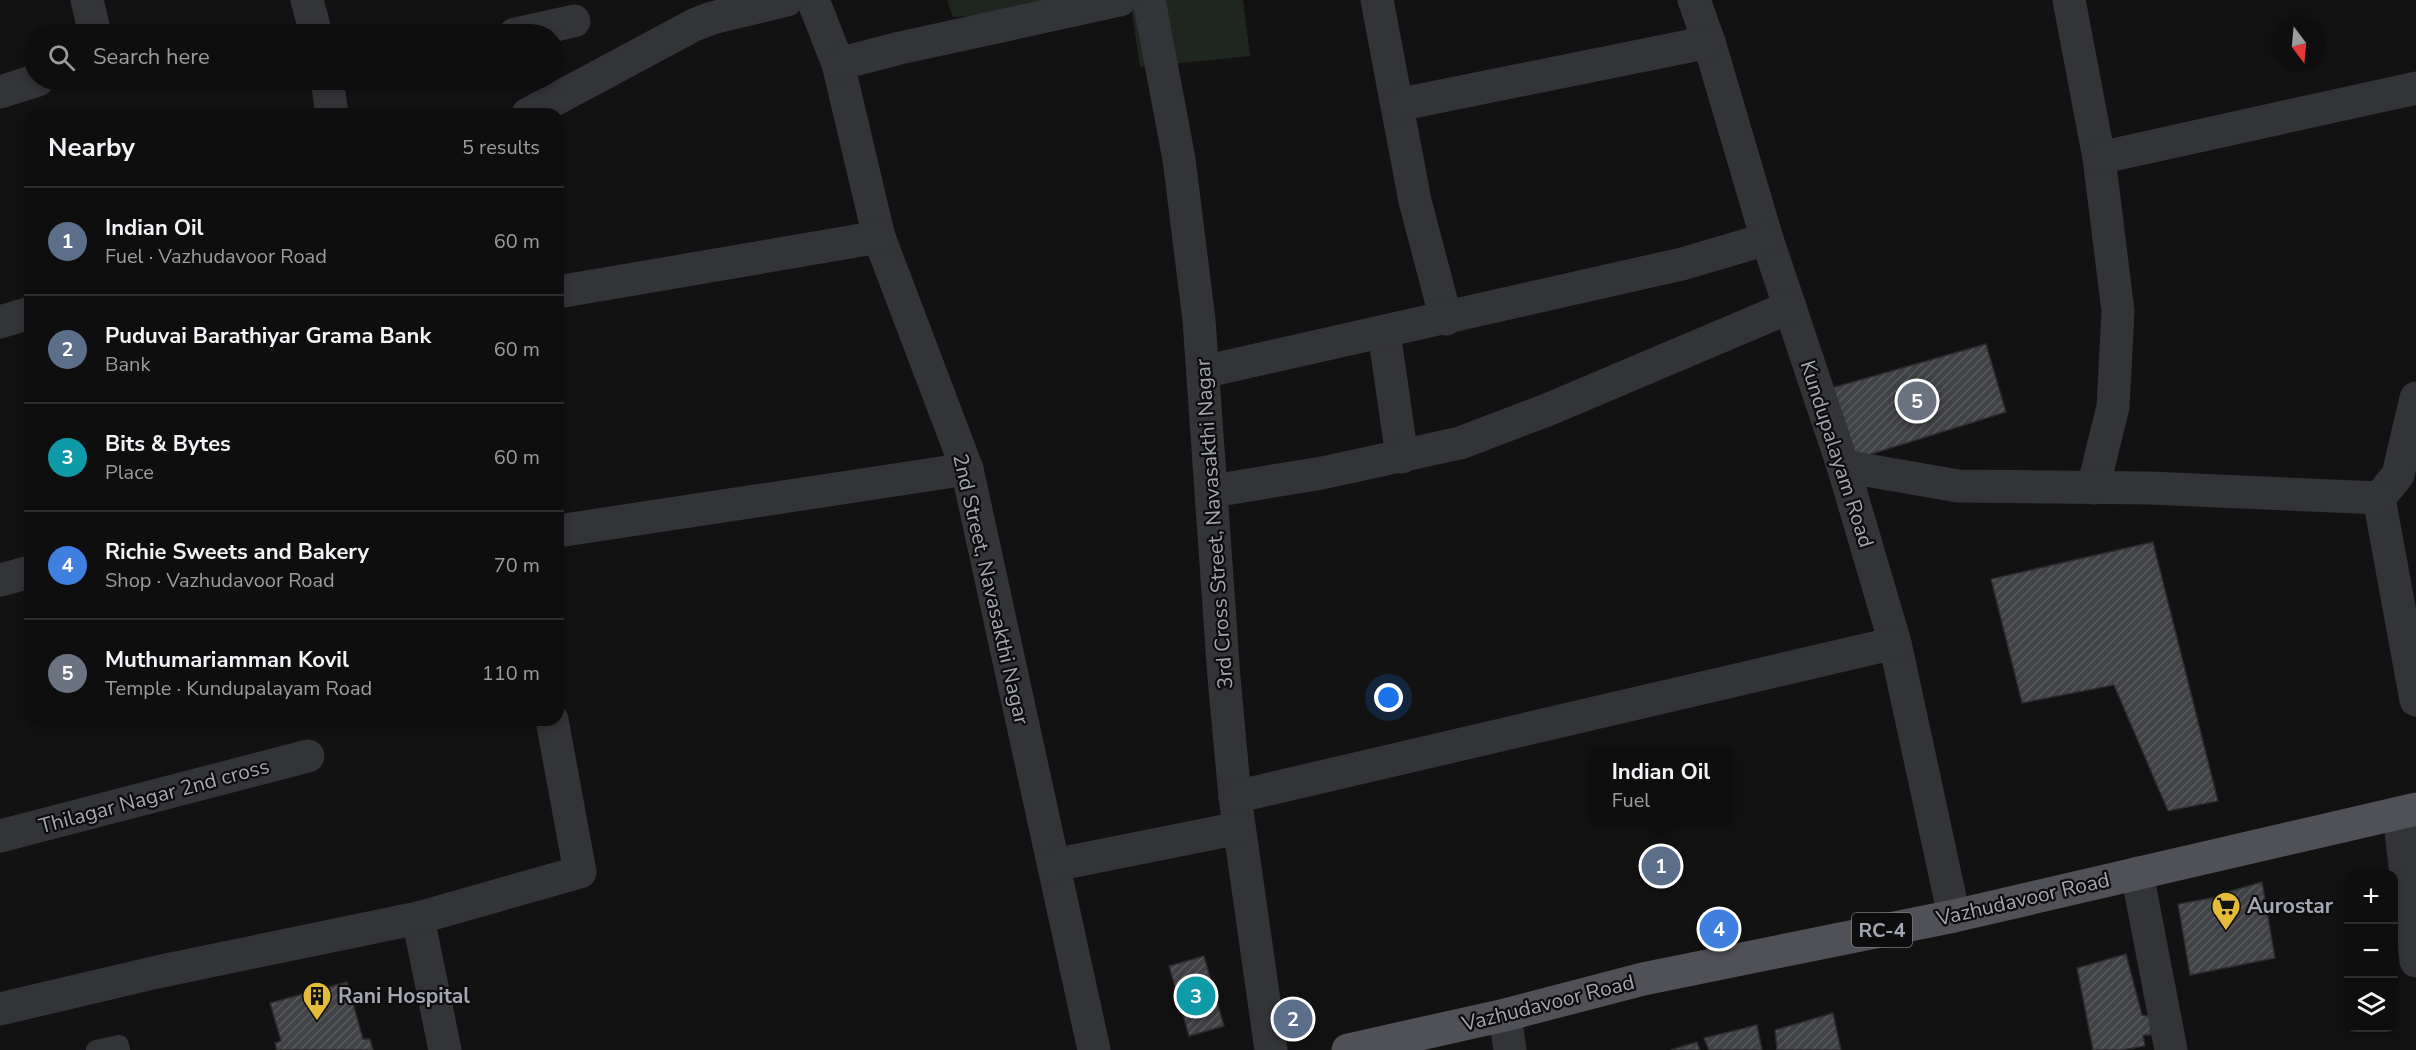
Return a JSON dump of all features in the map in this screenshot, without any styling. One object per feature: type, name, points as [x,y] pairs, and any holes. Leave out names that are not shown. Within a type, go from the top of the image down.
[{"type":"main road","name":"Vazhudavoor Road","points":[[1348,1050],[1505,1015],[1643,979],[1954,916],[2408,811]]},
{"type":"street","points":[[87,0],[93,24]]},
{"type":"street","points":[[307,0],[313,24]]},
{"type":"street","points":[[539,108],[712,18],[786,0]]},
{"type":"street","name":"2nd Street, Navasakthi Nagar","points":[[813,0],[838,64],[879,237],[967,469],[1094,1050]]},
{"type":"street","points":[[838,64],[1120,0]]},
{"type":"street","name":"3rd Cross Street, Navasakthi Nagar","points":[[1149,0],[1179,159],[1199,320],[1213,491],[1224,678],[1237,812],[1271,1050]]},
{"type":"street","points":[[1377,0],[1415,201],[1446,319]]},
{"type":"street","name":"Kundupalayam Road","points":[[1694,0],[1709,42],[1767,239],[1843,466],[1895,643],[1954,916]]},
{"type":"street","points":[[2069,0],[2099,158],[2118,310],[2113,407],[2093,488]]},
{"type":"street","points":[[560,24],[574,21]]},
{"type":"street","points":[[1397,105],[1709,42]]},
{"type":"street","points":[[0,92],[24,84]]},
{"type":"street","points":[[2099,158],[2416,88]]},
{"type":"street","points":[[328,90],[331,108]]},
{"type":"street","points":[[564,291],[879,237]]},
{"type":"street","points":[[1203,372],[1682,264],[1767,239]]},
{"type":"street","points":[[1213,491],[1322,473],[1460,443],[1526,418],[1790,307]]},
{"type":"street","points":[[0,322],[24,315]]},
{"type":"street","points":[[1383,332],[1402,457]]},
{"type":"street","points":[[2416,398],[2398,475],[2379,498],[2392,580],[2412,655],[2416,700]]},
{"type":"street","points":[[1843,466],[1958,486],[2150,488],[2379,498]]},
{"type":"street","points":[[564,530],[967,469]]},
{"type":"street","points":[[0,580],[24,574]]},
{"type":"street","points":[[1054,865],[1237,812],[1895,643]]},
{"type":"street","points":[[0,1009],[157,972],[418,918],[580,872],[553,726]]},
{"type":"street","name":"Thilagar Nagar 2nd cross","points":[[0,836],[308,756]]},
{"type":"street","points":[[2408,811],[2416,961]]},
{"type":"street","points":[[2137,873],[2171,1050]]},
{"type":"street","points":[[418,918],[445,1050]]},
{"type":"street","points":[[1505,1015],[1510,1050]]},
{"type":"lane","points":[[96,1050],[119,1045],[120,1050]]},
{"type":"shaded area","points":[[947,0],[1043,0],[989,15],[953,17]]},
{"type":"shaded area","points":[[1130,0],[1243,0],[1250,56],[1140,67]]},
{"type":"building","points":[[1986,344],[2006,412],[1852,460],[1828,389]]},
{"type":"building","points":[[2153,542],[2218,801],[2168,811],[2114,685],[2022,703],[1991,579]]},
{"type":"building","name":"Aurostar","points":[[2262,882],[2275,958],[2190,975],[2178,904],[2222,896],[2224,893]]},
{"type":"building","points":[[2126,954],[2142,1015],[2150,1016],[2151,1035],[2143,1035],[2145,1046],[2121,1050],[2093,1050],[2077,968]]},
{"type":"building","points":[[1204,956],[1224,1026],[1189,1036],[1169,966]]},
{"type":"building","name":"Rani Hospital","points":[[347,982],[363,1039],[370,1039],[373,1050],[277,1050],[275,1043],[281,1041],[270,1003]]},
{"type":"building","points":[[1833,1013],[1841,1050],[1777,1050],[1775,1030]]},
{"type":"building","points":[[1757,1025],[1762,1050],[1709,1050],[1704,1038]]},
{"type":"building","points":[[1697,1042],[1700,1050],[1670,1050]]},
{"type":"place","name":"Muthumariamman Kovil","points":[[1917,401]]},
{"type":"place","name":"Indian Oil","points":[[1661,866]]},
{"type":"place","name":"Richie Sweets and Bakery","points":[[1719,929]]},
{"type":"place","name":"Aurostar","points":[[2226,932]]},
{"type":"place","name":"Bits & Bytes","points":[[1196,996]]},
{"type":"place","name":"Puduvai Barathiyar Grama Bank","points":[[1293,1019]]},
{"type":"place","name":"Rani Hospital","points":[[317,1022]]}]
